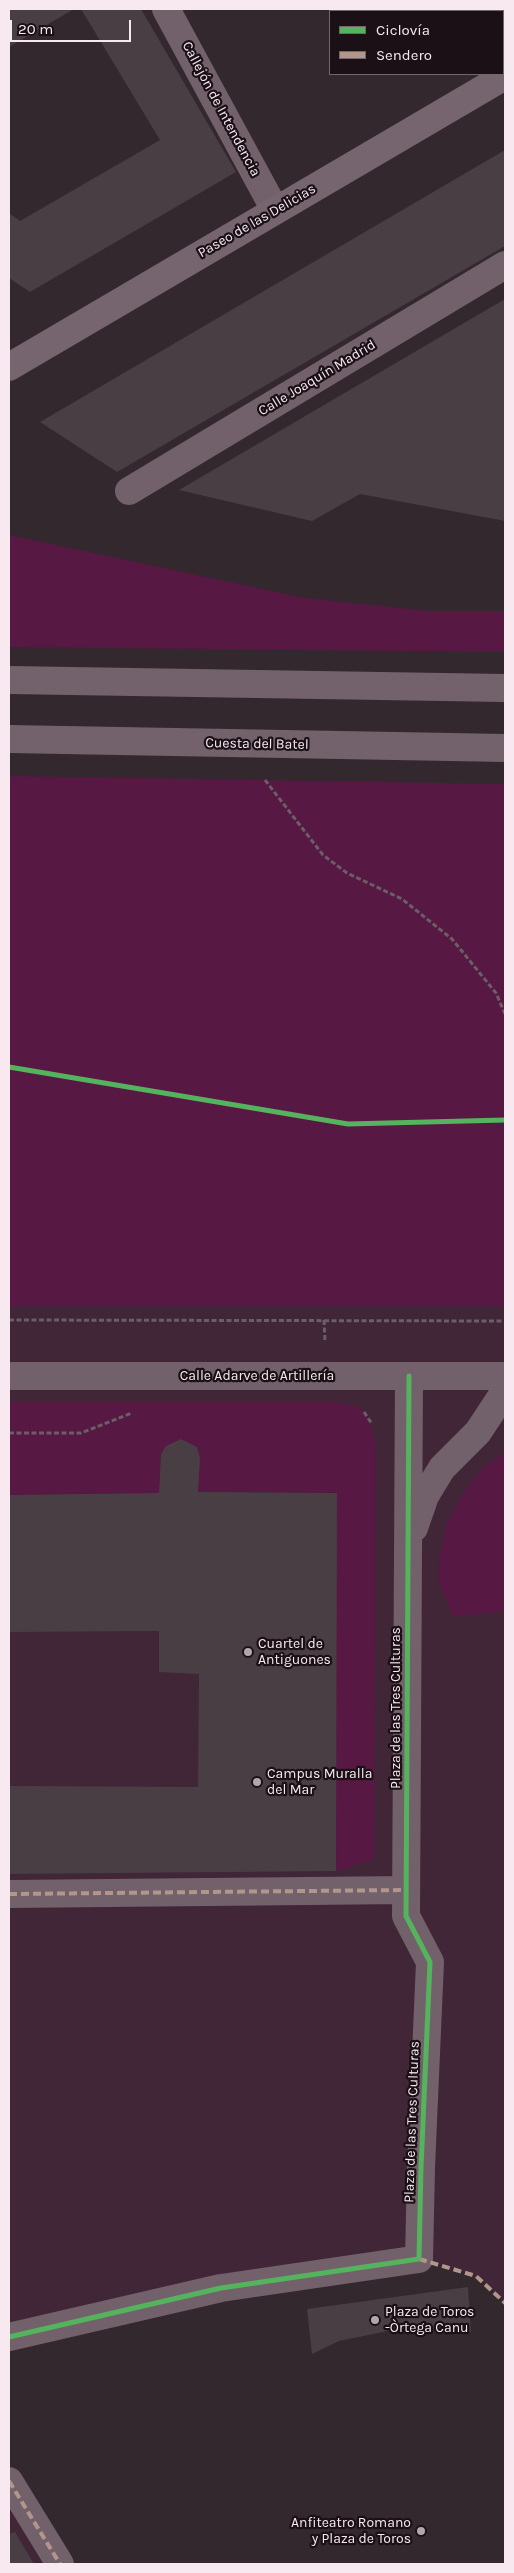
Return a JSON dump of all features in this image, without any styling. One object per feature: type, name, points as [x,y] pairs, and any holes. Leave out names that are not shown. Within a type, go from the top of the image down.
[{"type":"main road","points":[[9,680],[505,688]]},
{"type":"main road","name":"Cuesta del Batel","points":[[9,739],[505,748]]},
{"type":"street","name":"Callejón de Intendencia","points":[[166,9],[275,210]]},
{"type":"street","name":"Paseo de las Delicias","points":[[9,367],[505,76]]},
{"type":"street","name":"Calle Joaquín Madrid","points":[[129,492],[505,265]]},
{"type":"street","name":"Calle Adarve de Artillería","points":[[9,1376],[505,1376]]},
{"type":"street","points":[[408,1574],[409,1376]]},
{"type":"street","points":[[408,1574],[413,1532],[425,1496],[442,1468],[478,1432],[505,1391]]},
{"type":"street","name":"Plaza de las Tres Culturas","points":[[9,2337],[221,2288],[420,2258],[421,2168],[430,1962],[406,1916],[408,1574]]},
{"type":"street","points":[[9,1894],[406,1890]]},
{"type":"street","points":[[9,2481],[60,2564]]},
{"type":"path","points":[[265,780],[323,856],[347,873],[402,899],[452,939],[496,993],[505,1014]]},
{"type":"path","points":[[9,1320],[505,1321]]},
{"type":"path","points":[[9,1433],[81,1433],[135,1412]]},
{"type":"shaded area","points":[[9,535],[305,598],[429,611],[505,611],[505,652],[9,647]]},
{"type":"shaded area","points":[[9,776],[505,784],[505,1306],[9,1306]]},
{"type":"shaded area","name":"Campus Muralla del Mar","points":[[9,1306],[505,1306],[505,2303],[476,2276],[419,2259],[9,2337]]},
{"type":"shaded area","points":[[9,1402],[335,1402],[359,1407],[369,1418],[376,1445],[374,1859],[336,1871],[337,1493],[198,1492],[200,1458],[197,1447],[181,1439],[166,1446],[161,1454],[159,1493],[9,1495]]},
{"type":"shaded area","points":[[505,1452],[505,1611],[453,1617],[438,1579],[440,1554],[447,1523],[467,1487],[485,1466]]},
{"type":"shaded area","points":[[9,2481],[60,2564],[9,2564]]},
{"type":"building","points":[[9,9],[74,9],[9,47]]},
{"type":"building","points":[[81,9],[141,9],[236,172],[30,292],[9,278],[9,213],[20,221],[160,140]]},
{"type":"building","points":[[505,9],[505,15],[504,10],[459,10]]},
{"type":"building","points":[[505,150],[505,246],[117,472],[40,422]]},
{"type":"building","points":[[505,299],[505,521],[360,494],[312,521],[179,490]]},
{"type":"building","name":"Cuartel de Antiguones","points":[[181,1439],[197,1447],[200,1458],[198,1492],[337,1493],[336,1871],[9,1874],[9,1786],[198,1787],[199,1674],[159,1672],[159,1631],[9,1632],[9,1495],[159,1493],[161,1454],[166,1446]]},
{"type":"building","points":[[468,2287],[471,2332],[407,2327],[339,2341],[312,2354],[307,2309]]},
{"type":"building","points":[[15,2532],[34,2564],[9,2564],[9,2534]]},
{"type":"marked path","points":[[9,1894],[406,1890]]},
{"type":"marked path","points":[[419,2259],[476,2276],[505,2303]]},
{"type":"marked path","points":[[9,2481],[60,2564]]},
{"type":"cycle path","points":[[9,1067],[348,1124],[505,1120]]},
{"type":"cycle path","points":[[9,2337],[221,2288],[419,2259],[430,1962],[406,1916],[409,1376]]},
{"type":"place","name":"Cuartel de Antiguones","points":[[248,1652]]},
{"type":"place","name":"Campus Muralla del Mar","points":[[257,1782]]},
{"type":"place","name":"Plaza de Toros -Òrtega Canu","points":[[375,2320]]},
{"type":"place","name":"Anfiteatro Romano y Plaza de Toros","points":[[421,2531]]}]
